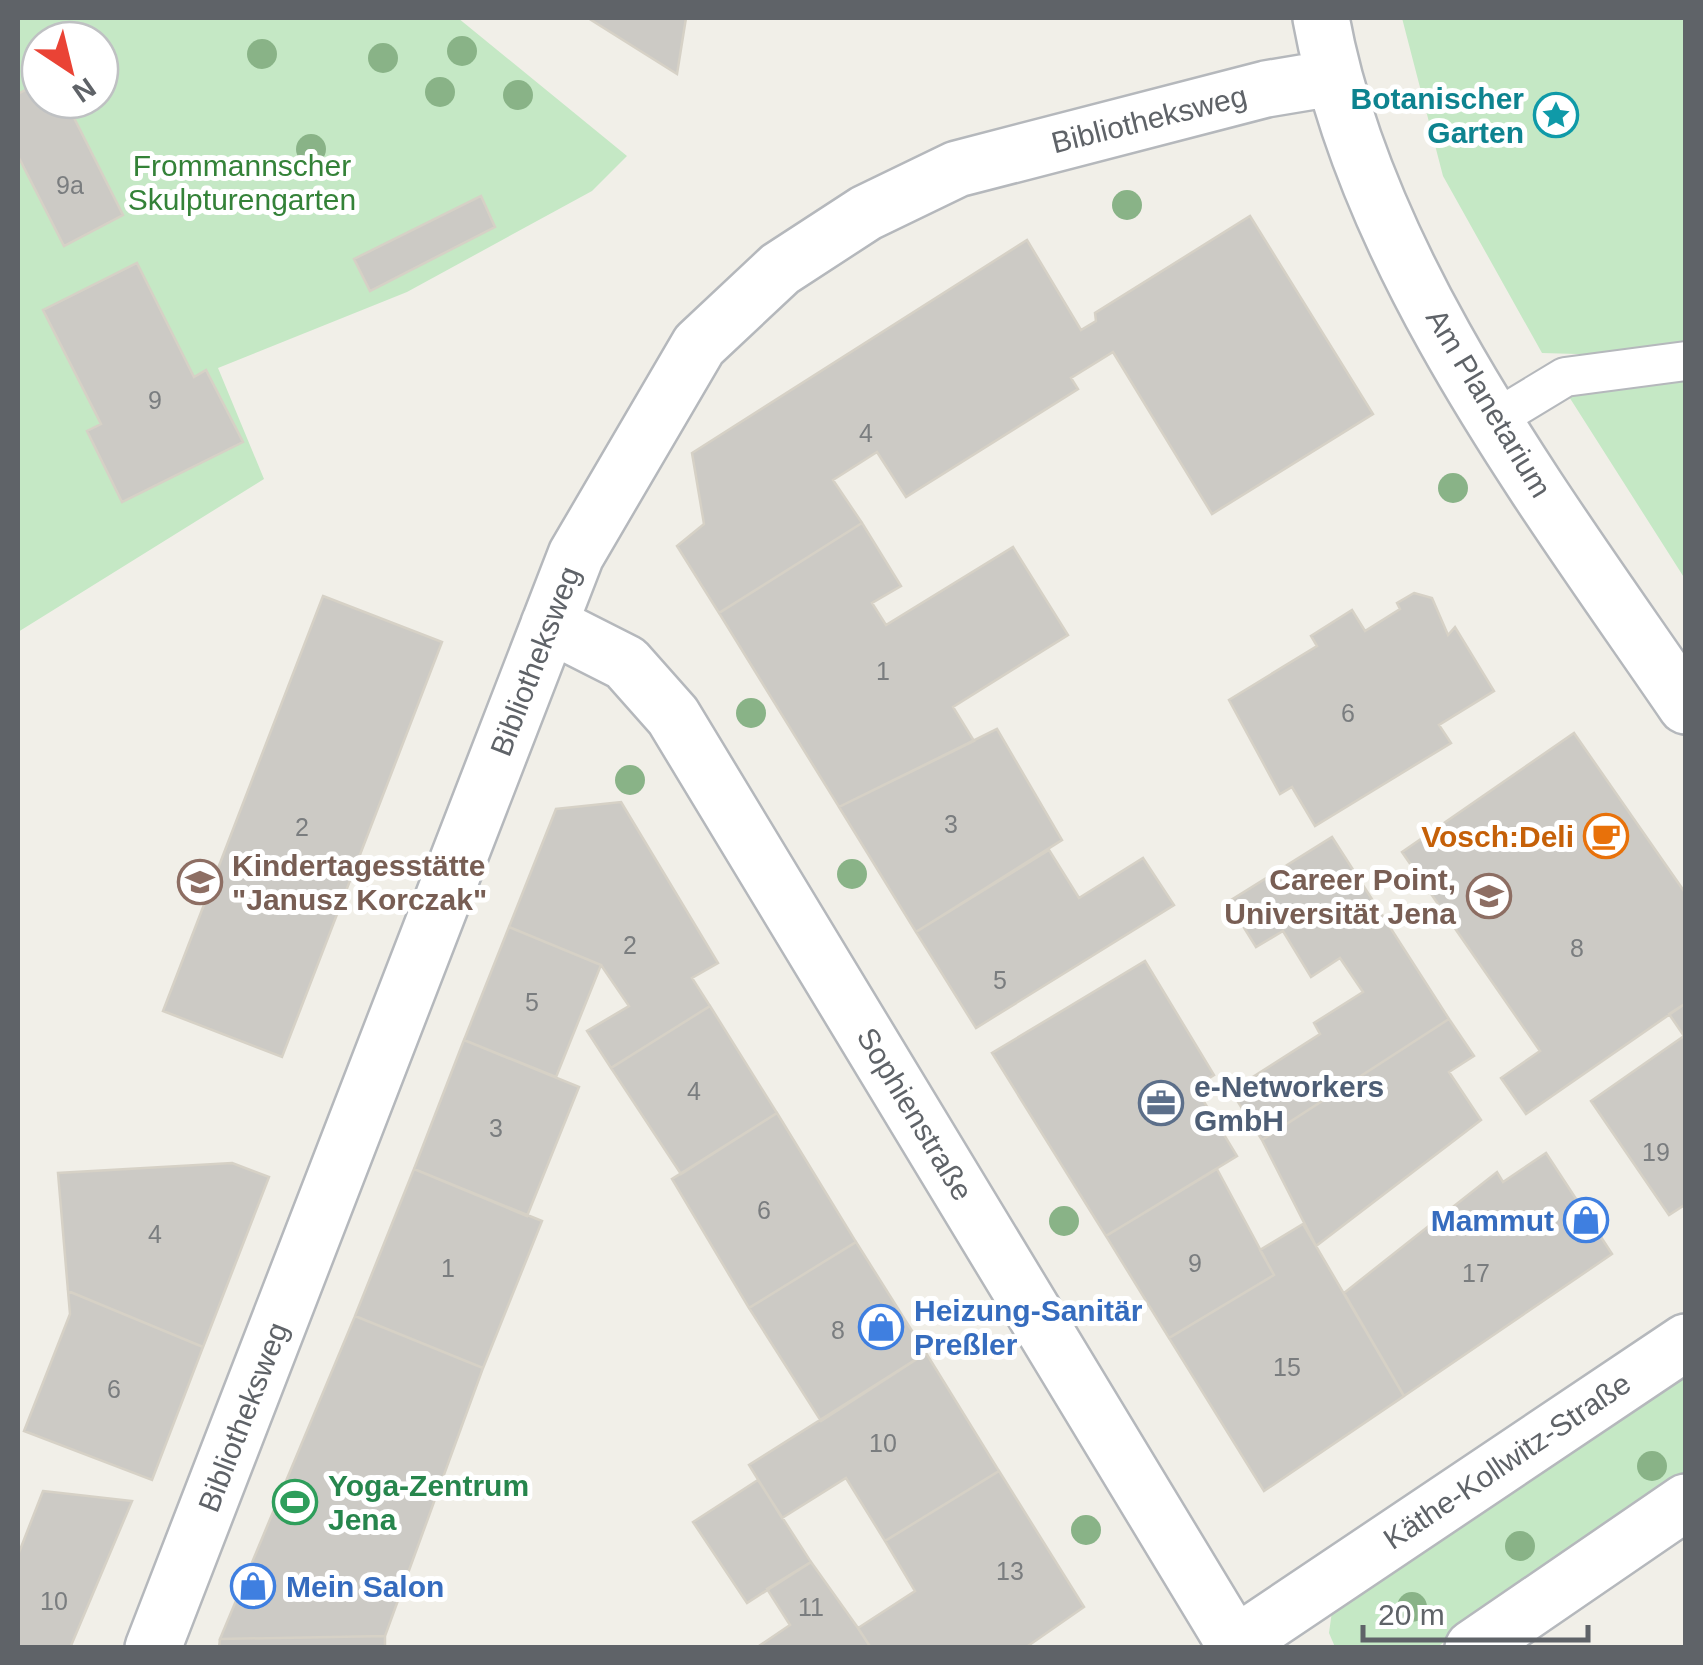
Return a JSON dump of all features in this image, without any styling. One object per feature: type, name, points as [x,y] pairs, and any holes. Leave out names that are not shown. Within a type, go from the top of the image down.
[{"type":"street","name":"Am Planetarium","points":[[1321,18],[1332,78],[1369,188],[1494,420],[1686,706]]},
{"type":"street","name":"Bibliotheksweg","points":[[152,1648],[576,555],[698,345],[780,269],[866,213],[957,169],[1266,89],[1332,78]]},
{"type":"street","name":"Sophienstraße","points":[[549,624],[626,662],[673,716],[1234,1646]]},
{"type":"street","name":"Käthe-Kollwitz-Straße","points":[[1234,1646],[1686,1342]]},
{"type":"street","points":[[1472,1648],[1686,1502]]},
{"type":"lane","points":[[1494,420],[1565,377],[1686,361]]},
{"type":"green space","name":"Frommannscher Skulpturengarten","points":[[18,18],[458,18],[627,156],[592,191],[407,292],[218,368],[264,479],[18,632]]},
{"type":"green space","name":"Botanischer Garten","points":[[1402,18],[1685,18],[1685,348],[1611,355],[1542,353],[1443,176]]},
{"type":"green space","points":[[1685,379],[1685,579],[1566,392]]},
{"type":"green space","points":[[1685,1369],[1685,1477],[1437,1647],[1335,1647],[1329,1633],[1332,1611]]},
{"type":"building","points":[[588,18],[686,18],[677,74]]},
{"type":"building","points":[[18,94],[20,120],[75,120],[123,215],[64,246],[18,156]]},
{"type":"building","points":[[481,196],[495,227],[370,291],[354,259]]},
{"type":"building","points":[[1250,216],[1373,414],[1212,514],[1113,352],[1071,378],[1078,389],[906,497],[877,452],[833,480],[862,523],[719,613],[677,546],[704,524],[692,453],[1027,240],[1081,330],[1096,321],[1095,313]]},
{"type":"building","points":[[137,263],[194,377],[206,370],[243,442],[122,502],[87,431],[101,424],[43,310]]},
{"type":"building","points":[[862,523],[901,586],[872,603],[886,625],[1013,547],[1068,635],[953,707],[974,741],[839,807],[719,613]]},
{"type":"building","points":[[1414,593],[1432,598],[1448,635],[1455,627],[1494,691],[1439,725],[1451,743],[1315,826],[1292,787],[1280,794],[1229,700],[1317,646],[1311,636],[1352,610],[1365,631],[1400,609],[1397,603]]},
{"type":"building","points":[[323,596],[442,642],[282,1057],[163,1011]]},
{"type":"building","points":[[997,729],[1062,840],[916,932],[839,807]]},
{"type":"building","points":[[1574,733],[1686,894],[1686,1003],[1526,1114],[1501,1078],[1540,1051],[1402,852]]},
{"type":"building","points":[[621,802],[718,963],[692,978],[710,1006],[611,1068],[587,1031],[629,1006],[601,965],[509,927],[556,809]]},
{"type":"building","points":[[1332,837],[1449,1019],[1262,1140],[1231,1091],[1320,1034],[1314,1023],[1363,992],[1340,958],[1311,977],[1283,931],[1256,947],[1228,902]]},
{"type":"building","points":[[1049,850],[1079,898],[1143,858],[1174,905],[976,1028],[916,932]]},
{"type":"building","points":[[509,927],[601,965],[556,1077],[464,1040]]},
{"type":"building","points":[[1145,961],[1214,1075],[1195,1087],[1237,1156],[1106,1236],[992,1053]]},
{"type":"building","points":[[1686,1003],[1686,1204],[1669,1215],[1591,1101],[1684,1036],[1669,1014]]},
{"type":"building","points":[[710,1006],[777,1113],[681,1174],[611,1068]]},
{"type":"building","points":[[1449,1019],[1474,1056],[1449,1072],[1481,1120],[1316,1246],[1262,1140]]},
{"type":"building","points":[[464,1040],[579,1087],[527,1216],[414,1169]]},
{"type":"building","points":[[777,1113],[856,1242],[749,1308],[672,1179]]},
{"type":"building","points":[[1546,1153],[1612,1254],[1404,1396],[1344,1293],[1497,1172],[1503,1182]]},
{"type":"building","points":[[232,1163],[269,1177],[203,1347],[68,1291],[58,1173]]},
{"type":"building","points":[[414,1169],[542,1221],[483,1368],[355,1316]]},
{"type":"building","points":[[1217,1169],[1274,1275],[1169,1338],[1106,1236]]},
{"type":"building","points":[[1303,1224],[1404,1396],[1264,1491],[1169,1338],[1274,1275],[1260,1250]]},
{"type":"building","points":[[856,1242],[926,1353],[821,1421],[749,1308]]},
{"type":"building","points":[[68,1291],[203,1347],[152,1480],[24,1431],[70,1314]]},
{"type":"building","points":[[355,1316],[483,1368],[385,1636],[220,1639]]},
{"type":"building","points":[[926,1353],[999,1471],[885,1541],[846,1478],[782,1518],[749,1465]]},
{"type":"building","points":[[999,1471],[1084,1607],[1025,1648],[871,1648],[858,1628],[915,1591],[885,1541]]},
{"type":"building","points":[[758,1480],[811,1562],[747,1603],[693,1522]]},
{"type":"building","points":[[43,1491],[132,1501],[70,1648],[18,1648],[18,1555]]},
{"type":"building","points":[[811,1562],[871,1648],[756,1648],[790,1625],[767,1589]]},
{"type":"building","points":[[385,1636],[385,1648],[219,1648],[220,1639]]},
{"type":"place","name":"Botanischer Garten","points":[[1556,115]]},
{"type":"place","name":"Vosch:Deli","points":[[1606,836]]},
{"type":"place","name":"Kindertagesstätte \"Janusz Korczak\"","points":[[200,882]]},
{"type":"place","name":"Career Point, Universität Jena","points":[[1489,896]]},
{"type":"place","name":"e-Networkers GmbH","points":[[1161,1103]]},
{"type":"place","name":"Mammut","points":[[1586,1220]]},
{"type":"place","name":"Heizung-Sanitär Preßler","points":[[881,1327]]},
{"type":"place","name":"Yoga-Zentrum Jena","points":[[295,1502]]},
{"type":"place","name":"Mein Salon","points":[[253,1586]]}]
